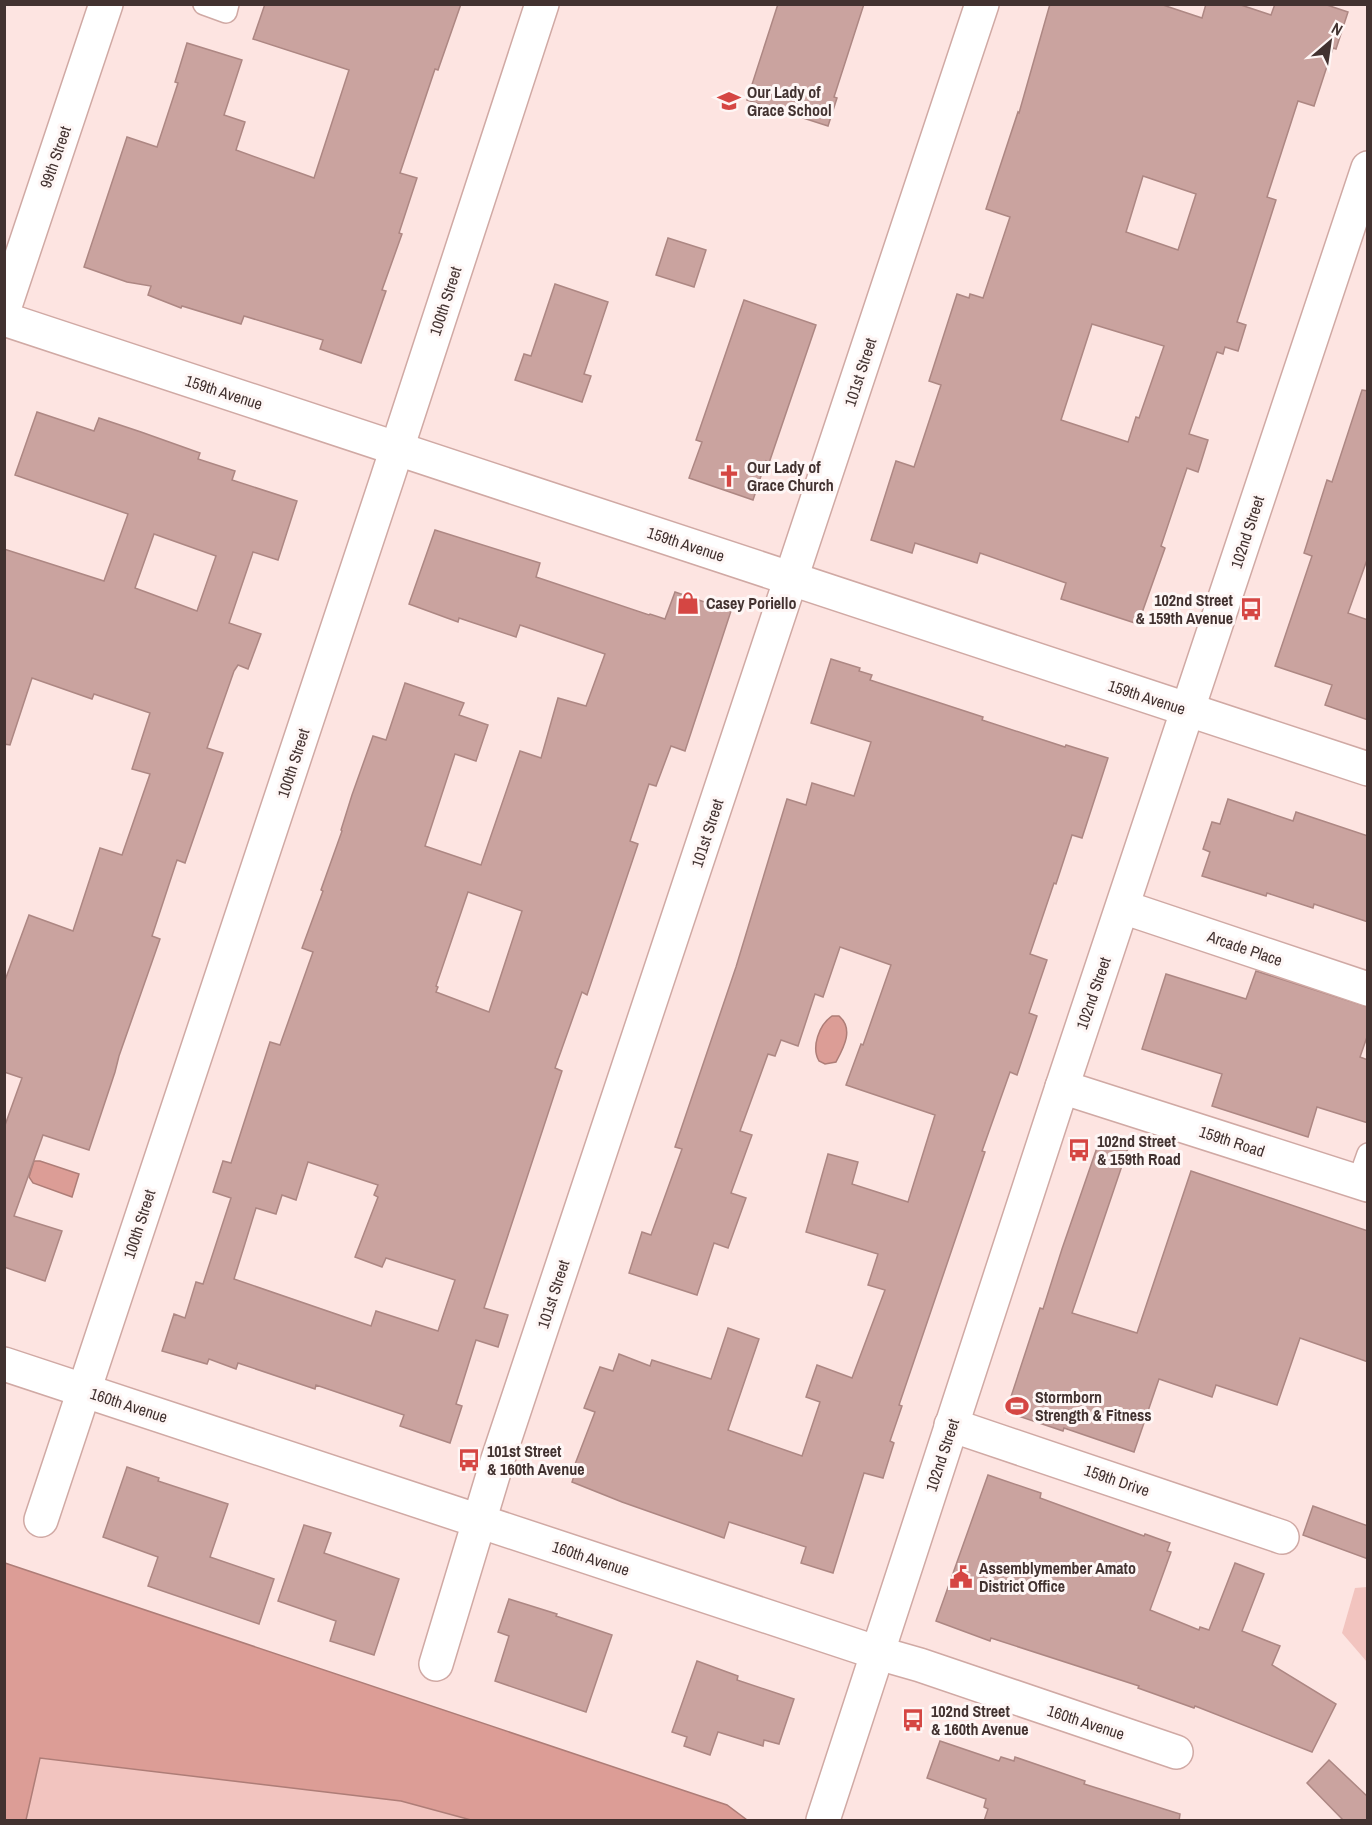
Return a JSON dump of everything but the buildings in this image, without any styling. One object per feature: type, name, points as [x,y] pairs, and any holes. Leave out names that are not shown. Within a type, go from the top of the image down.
[{"type":"street","name":"99th Street","points":[[4,309],[106,4]]},
{"type":"street","name":"100th Street","points":[[41,1520],[397,449],[542,4]]},
{"type":"street","name":"101st Street","points":[[436,1664],[504,1440],[982,4]]},
{"type":"street","name":"102nd Street","points":[[823,1821],[1062,1087],[1368,168]]},
{"type":"street","name":"159th Avenue","points":[[4,319],[1368,769]]},
{"type":"street","name":"Arcade Place","points":[[1123,907],[1368,989]]},
{"type":"street","name":"159th Road","points":[[1062,1087],[1364,1174]]},
{"type":"street","name":"160th Avenue","points":[[4,1364],[920,1665],[1176,1752]]},
{"type":"street","name":"159th Drive","points":[[951,1425],[1282,1537]]},
{"type":"lane","points":[[204,4],[226,12],[228,4]]},
{"type":"shaded area","points":[[832,1016],[839,1016],[844,1021],[847,1032],[836,1062],[825,1064],[819,1061],[816,1043],[823,1025]]},
{"type":"shaded area","points":[[34,1161],[79,1174],[72,1197],[33,1183],[29,1177]]},
{"type":"shaded area","points":[[5,1563],[727,1805],[747,1820],[471,1820],[401,1801],[40,1758],[26,1820],[5,1820]]},
{"type":"shaded area","points":[[1368,1587],[1367,1662],[1342,1633],[1355,1588]]},
{"type":"shaded area","points":[[40,1758],[401,1801],[471,1820],[26,1820]]},
{"type":"place","name":"Our Lady of Grace School","points":[[729,101]]},
{"type":"place","name":"Our Lady of Grace Church","points":[[729,476]]},
{"type":"place","name":"Casey Poriello","points":[[688,603]]},
{"type":"place","name":"102nd Street & 159th Avenue","points":[[1251,609]]},
{"type":"place","name":"102nd Street & 159th Road","points":[[1079,1150]]},
{"type":"place","name":"Stormborn Strength & Fitness","points":[[1017,1406]]},
{"type":"place","name":"101st Street & 160th Avenue","points":[[469,1460]]},
{"type":"place","name":"Assemblymember Amato District Office","points":[[961,1577]]},
{"type":"place","name":"102nd Street & 160th Avenue","points":[[913,1720]]}]
